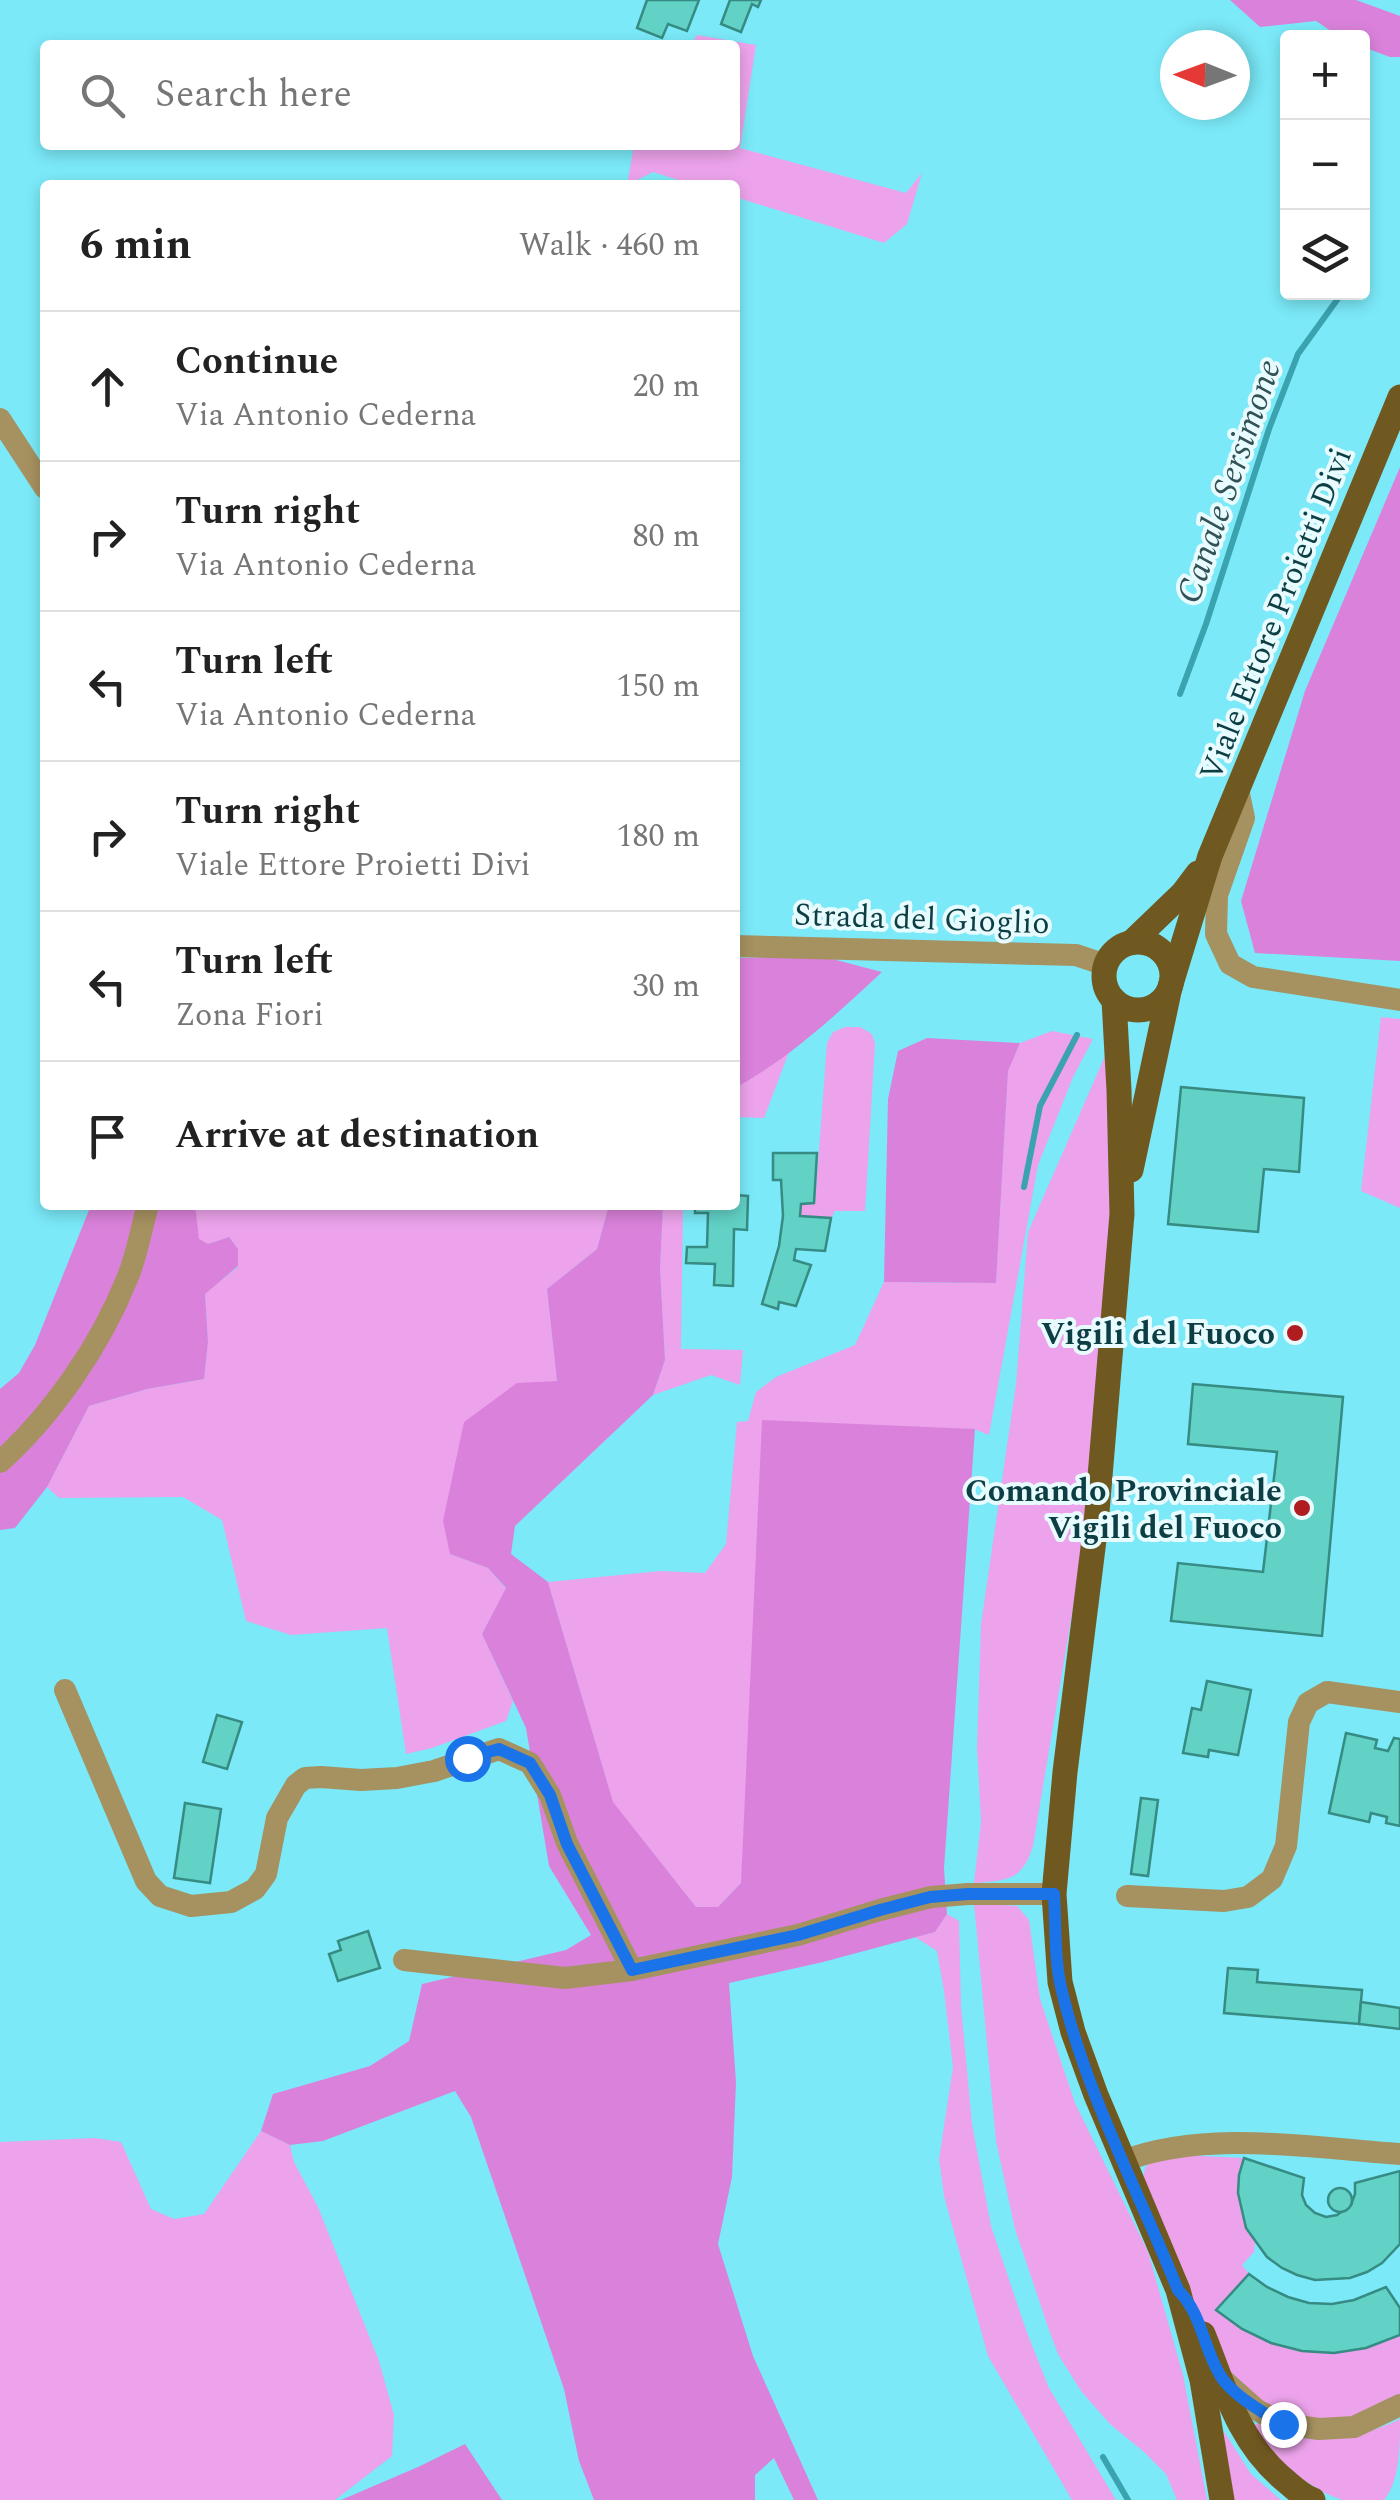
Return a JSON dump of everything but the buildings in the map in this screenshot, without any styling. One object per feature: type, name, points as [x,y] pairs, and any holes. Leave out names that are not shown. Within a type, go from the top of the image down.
[{"type":"main road","name":"Viale Ettore Proietti Divi","points":[[1122,1214],[1170,987],[1210,856],[1400,396]]},
{"type":"main road","name":"Viale Ettore Proietti Divi","points":[[1210,856],[1183,893],[1132,942],[1116,950],[1106,965],[1105,984],[1114,1000],[1120,1090],[1122,1214],[1096,1524],[1064,1772],[1054,1894],[1060,1982],[1073,2032],[1178,2290],[1202,2380],[1222,2500]]},
{"type":"main road","points":[[1114,1000],[1135,1010],[1146,1009],[1156,1005],[1170,987],[1172,967],[1160,950],[1152,944],[1132,942]]},
{"type":"main road","name":"Viale Ettore Proietti Divi","points":[[1178,2290],[1191,2303],[1235,2418],[1262,2460],[1303,2496],[1313,2500]]},
{"type":"street","points":[[0,420],[40,480]]},
{"type":"street","points":[[1238,789],[1244,818],[1217,896],[1216,934],[1230,964],[1252,977],[1400,1000]]},
{"type":"street","name":"Strada del Gioglio","points":[[740,946],[1076,954],[1106,965]]},
{"type":"street","points":[[0,1462],[25,1439],[89,1356],[128,1278],[147,1210]]},
{"type":"street","points":[[65,1690],[146,1881],[160,1896],[191,1906],[232,1902],[254,1889],[266,1874],[277,1818],[296,1785],[305,1778],[397,1778],[434,1771],[499,1749],[530,1763],[550,1795],[567,1844],[632,1970]]},
{"type":"street","points":[[1127,1896],[1224,1901],[1248,1897],[1272,1879],[1286,1846],[1299,1722],[1308,1703],[1327,1692],[1400,1702]]},
{"type":"street","points":[[404,1960],[565,1978],[632,1970],[798,1935],[930,1897],[1054,1894]]},
{"type":"street","points":[[1124,2161],[1176,2148],[1226,2143],[1400,2154]]},
{"type":"street","points":[[1221,2378],[1258,2410],[1283,2424],[1320,2430],[1354,2427],[1400,2405]]},
{"type":"shaded area","points":[[1230,0],[1356,0],[1400,16],[1400,57],[1370,50],[1370,30],[1330,30],[1316,21],[1260,27]]},
{"type":"shaded area","points":[[697,35],[726,40],[694,40]]},
{"type":"shaded area","points":[[740,42],[756,45],[740,148]]},
{"type":"shaded area","points":[[740,148],[906,193],[922,173],[907,224],[884,243],[740,199],[740,180],[678,180],[653,172],[628,180],[633,150]]},
{"type":"shaded area","points":[[1400,467],[1400,961],[1255,953],[1241,901],[1305,691]]},
{"type":"shaded area","points":[[821,956],[882,972],[794,1049],[740,1085],[740,958]]},
{"type":"shaded area","points":[[1381,1017],[1400,1019],[1400,1208],[1361,1191]]},
{"type":"shaded area","points":[[860,1027],[872,1034],[875,1044],[865,1211],[835,1211],[831,1218],[800,1216],[801,1204],[815,1203],[827,1043],[833,1032]]},
{"type":"shaded area","points":[[1052,1031],[1093,1039],[1073,1077],[1038,1165],[989,1435],[974,1429],[741,1883],[718,1907],[696,1907],[613,1803],[548,1582],[661,1571],[705,1573],[726,1544],[737,1422],[748,1421],[756,1392],[776,1377],[855,1345],[884,1282],[996,1283],[1008,1070],[1020,1043]]},
{"type":"shaded area","points":[[927,1038],[1020,1043],[1008,1071],[996,1283],[884,1282],[888,1099],[898,1051]]},
{"type":"shaded area","points":[[1109,1047],[1116,1150],[1087,1524],[1033,1846],[1024,1866],[1012,1876],[974,1883],[981,1822],[977,1748],[981,1624],[1016,1384],[1028,1232]]},
{"type":"shaded area","points":[[789,1052],[764,1118],[740,1117],[740,1085]]},
{"type":"shaded area","points":[[89,1210],[196,1210],[199,1239],[208,1244],[229,1237],[238,1249],[238,1266],[205,1294],[208,1342],[204,1379],[147,1389],[89,1406],[47,1487],[15,1528],[0,1530],[0,1389],[19,1373],[35,1345]]},
{"type":"shaded area","points":[[195,1210],[608,1210],[597,1249],[547,1289],[557,1381],[450,1554],[488,1568],[506,1589],[482,1634],[513,1701],[506,1721],[406,1754],[387,1628],[291,1635],[246,1621],[222,1520],[183,1497],[59,1498],[47,1487],[89,1406],[147,1389],[204,1379],[208,1342],[205,1293],[238,1267],[238,1249],[229,1237],[208,1244],[198,1239]]},
{"type":"shaded area","points":[[608,1210],[663,1210],[660,1268],[665,1360],[653,1395],[515,1526],[511,1554],[548,1582],[613,1802],[696,1907],[718,1907],[741,1883],[762,1420],[975,1429],[944,1868],[947,1914],[935,1932],[729,1983],[736,2082],[732,2177],[718,2244],[753,2356],[818,2500],[794,2500],[774,2458],[755,2475],[755,2500],[594,2500],[579,2461],[564,2389],[471,2117],[455,2091],[323,2141],[290,2145],[261,2131],[273,2094],[370,2066],[409,2041],[422,1984],[566,1950],[591,1935],[549,1866],[526,1728],[482,1634],[506,1588],[488,1568],[450,1554],[443,1521],[464,1422],[517,1383],[557,1381],[547,1289],[597,1249]]},
{"type":"shaded area","points":[[663,1210],[683,1210],[681,1349],[743,1350],[740,1385],[711,1375],[653,1395],[665,1360],[660,1268]]},
{"type":"shaded area","points":[[974,1903],[1017,1906],[1029,1920],[1040,1999],[1075,2103],[1148,2252],[1183,2375],[1207,2500],[1177,2500],[1166,2474],[1110,2424],[1081,2391],[1058,2354],[1015,2229],[996,2141]]},
{"type":"shaded area","points":[[947,1914],[959,1921],[961,2006],[972,2124],[991,2226],[1049,2388],[1116,2500],[1072,2500],[988,2356],[944,2196],[939,2159],[953,2067],[944,1991],[937,1951],[915,1937],[935,1932]]},
{"type":"shaded area","points":[[261,2131],[290,2145],[294,2162],[318,2207],[379,2361],[394,2415],[392,2456],[335,2500],[0,2500],[0,2142],[95,2138],[121,2142],[151,2209],[174,2219],[204,2214]]},
{"type":"shaded area","points":[[1158,2154],[1244,2158],[1240,2202],[1255,2243],[1254,2252],[1242,2265],[1249,2274],[1216,2310],[1259,2337],[1304,2351],[1351,2351],[1400,2335],[1400,2395],[1336,2422],[1268,2412],[1218,2360],[1142,2187],[1145,2168]]},
{"type":"shaded area","points":[[1400,2419],[1396,2473],[1384,2500],[1342,2500],[1325,2493],[1278,2461],[1252,2426],[1259,2423],[1294,2436],[1330,2439],[1365,2433]]},
{"type":"shaded area","points":[[1220,2432],[1225,2433],[1251,2474],[1281,2500],[1227,2500]]},
{"type":"shaded area","points":[[465,2444],[502,2500],[341,2500],[418,2467]]},
{"type":"waterway","name":"Canale Sersimone","points":[[1180,694],[1298,354],[1337,300]]},
{"type":"waterway","name":"Canale Sersimone","points":[[1024,1187],[1040,1106],[1077,1035]]},
{"type":"waterway","name":"Canale Sersimone","points":[[1103,2457],[1128,2500]]},
{"type":"place","name":"Vigili del Fuoco","points":[[1295,1333]]},
{"type":"place","name":"Comando Provinciale Vigili del Fuoco","points":[[1302,1508]]},
{"type":"route","points":[[467,1758],[499,1749],[530,1763],[550,1795],[567,1844],[632,1970],[798,1935],[930,1897],[1054,1894],[1060,1982],[1073,2032],[1178,2290],[1191,2303],[1221,2378],[1258,2410],[1283,2424]]}]
